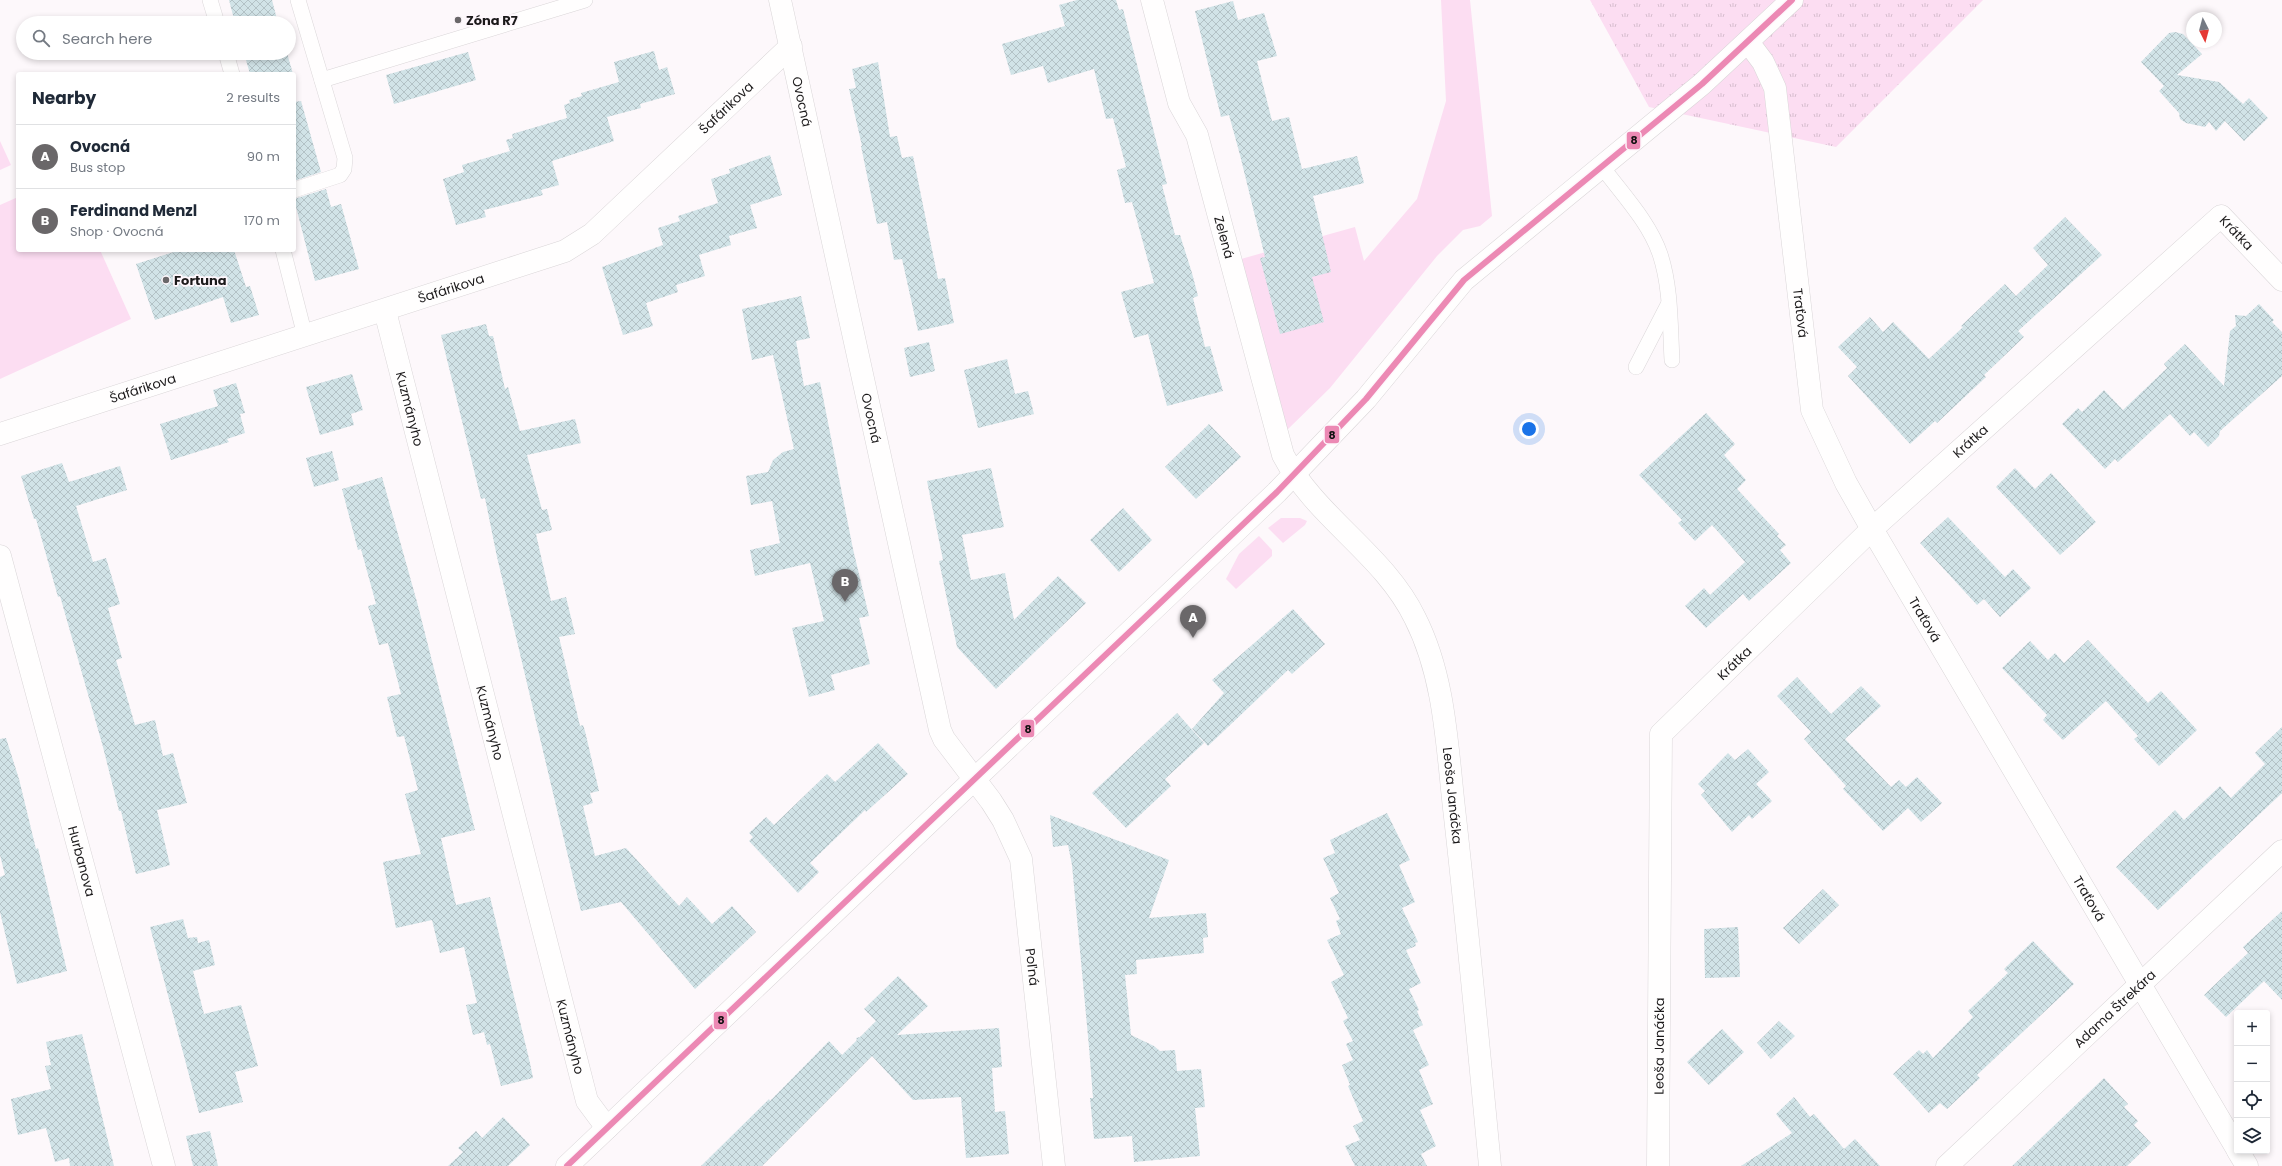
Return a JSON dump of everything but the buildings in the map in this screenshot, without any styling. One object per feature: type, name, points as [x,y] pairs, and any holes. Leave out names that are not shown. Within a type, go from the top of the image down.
[{"type":"street","points":[[780,0],[791,46]]},
{"type":"street","name":"Zelená","points":[[1152,0],[1179,103],[1197,135],[1280,446],[1293,475]]},
{"type":"street","points":[[567,1166],[976,780],[1293,475],[1366,399],[1464,280],[1603,168],[1702,84],[1748,42],[1789,1]]},
{"type":"street","name":"Traťová","points":[[1748,42],[1763,62],[1775,88],[1812,410],[1846,483],[1872,529],[2139,986],[2234,1143]]},
{"type":"street","name":"Šafárikova","points":[[0,434],[385,311],[565,251],[592,234],[791,46]]},
{"type":"street","name":"Ovocná","points":[[791,46],[940,730],[944,739],[976,780]]},
{"type":"street","name":"Krátka","points":[[1661,734],[1872,529],[2221,216],[2282,280]]},
{"type":"street","name":"Kuzmányho","points":[[385,311],[587,1101],[607,1128]]},
{"type":"street","name":"Leoša Janáčka","points":[[1293,475],[1313,500],[1386,575],[1404,597],[1416,620],[1440,685],[1464,893],[1490,1166]]},
{"type":"street","name":"Hurbanova","points":[[0,556],[164,1166]]},
{"type":"street","name":"Leoša Janáčka","points":[[1658,1166],[1661,734]]},
{"type":"street","name":"Poľná","points":[[976,780],[1003,820],[1021,859],[1054,1166]]},
{"type":"street","name":"Adama Štrekára","points":[[1947,1166],[2282,851]]},
{"type":"street","name":"Traťová","points":[[2240,1154],[2247,1166]]},
{"type":"lane","points":[[210,0],[215,16]]},
{"type":"lane","points":[[296,189],[332,179],[340,175],[344,169],[345,158],[298,0]]},
{"type":"lane","points":[[322,80],[585,0]]},
{"type":"lane","points":[[228,60],[231,72]]},
{"type":"lane","points":[[1603,168],[1646,226],[1660,254],[1667,285],[1672,360]]},
{"type":"lane","points":[[280,253],[305,336]]},
{"type":"lane","points":[[1636,367],[1668,304]]},
{"type":"green space","points":[[1441,0],[1470,0],[1492,216],[1480,226],[1463,230],[1437,256],[1330,388],[1284,433],[1241,259],[1355,227],[1364,261],[1417,199],[1446,101]]},
{"type":"green space","points":[[1590,0],[1983,0],[1836,147],[1649,107]]},
{"type":"green space","points":[[0,141],[11,165],[0,170]]},
{"type":"green space","points":[[16,198],[16,252],[101,252],[131,319],[0,379],[0,205]]},
{"type":"green space","points":[[1281,518],[1300,518],[1307,521],[1305,525],[1283,543],[1268,528]]},
{"type":"green space","points":[[1259,536],[1272,550],[1272,556],[1236,589],[1226,579],[1239,554]]},
{"type":"transit line","name":"8","points":[[567,1166],[1277,492],[1366,399],[1464,280],[1702,84],[1792,0]]},
{"type":"place","name":"Zóna R7","points":[[458,20]]},
{"type":"place","name":"Fortuna","points":[[166,280]]},
{"type":"place","name":"Ferdinand Menzl","points":[[845,602]]},
{"type":"place","name":"Ovocná","points":[[1193,638]]}]
